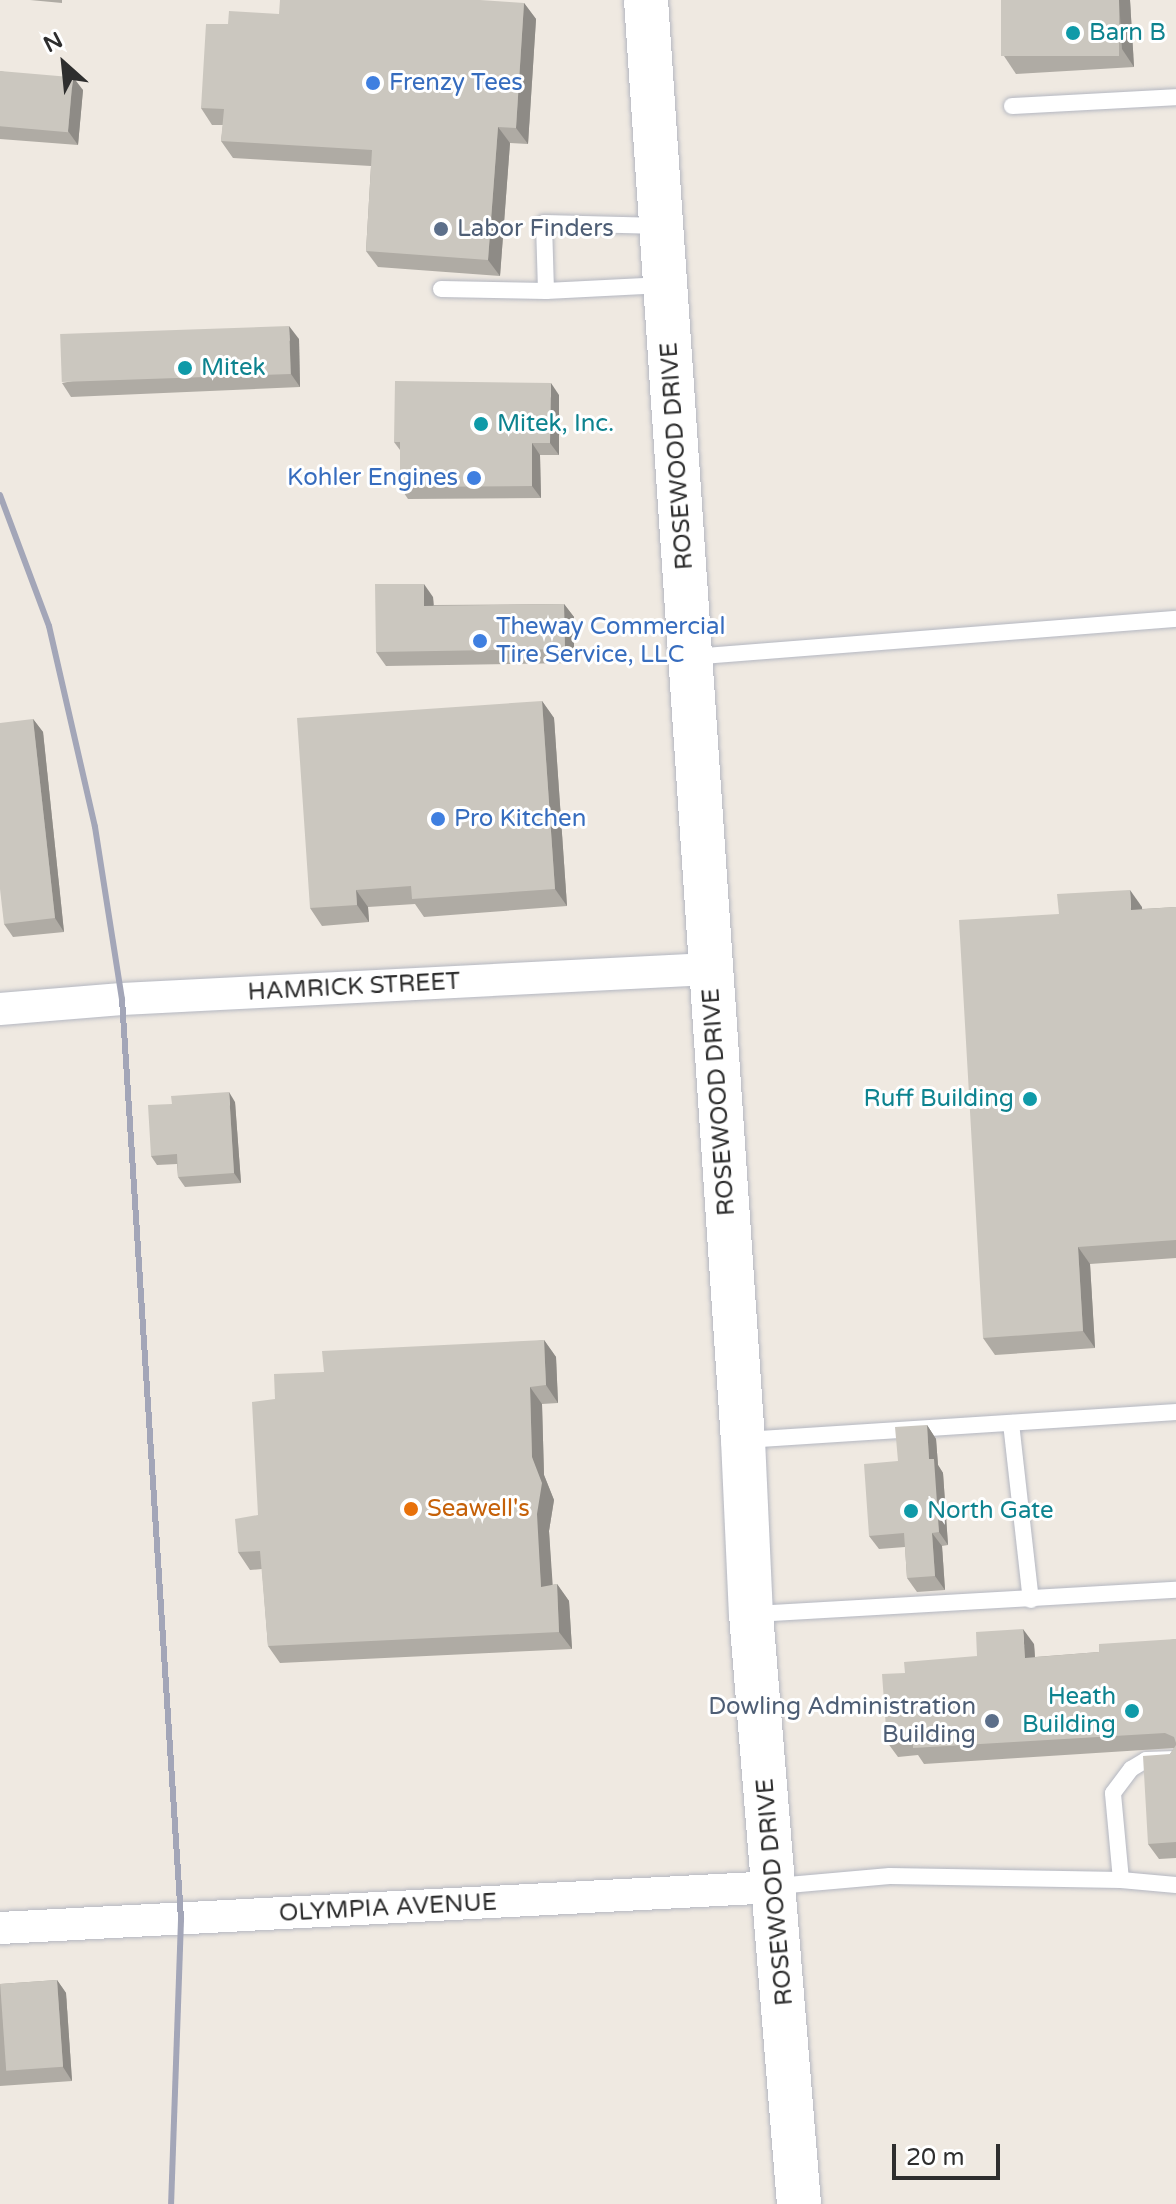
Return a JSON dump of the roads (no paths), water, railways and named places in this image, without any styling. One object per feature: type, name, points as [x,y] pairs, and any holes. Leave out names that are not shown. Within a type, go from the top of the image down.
[{"type":"main road","name":"ROSEWOOD DRIVE","points":[[646,0],[743,1440],[751,1614],[799,2204]]},
{"type":"street","name":"HAMRICK STREET","points":[[0,1009],[122,999],[709,969]]},
{"type":"street","name":"OLYMPIA AVENUE","points":[[0,1928],[775,1887]]},
{"type":"lane","points":[[1012,106],[1176,97]]},
{"type":"lane","points":[[546,291],[544,223],[663,226]]},
{"type":"lane","points":[[441,289],[546,291],[666,285]]},
{"type":"lane","points":[[690,657],[1176,619]]},
{"type":"lane","points":[[743,1440],[1176,1412]]},
{"type":"lane","points":[[1011,1423],[1031,1600]]},
{"type":"lane","points":[[751,1614],[1176,1590]]},
{"type":"lane","points":[[1121,1880],[1113,1793],[1131,1769],[1146,1760],[1176,1759]]},
{"type":"lane","points":[[775,1887],[890,1876],[1121,1880],[1176,1885]]},
{"type":"railway","points":[[0,495],[49,626],[95,827],[122,999],[181,1920],[171,2204]]},
{"type":"place","name":"Barn B","points":[[1073,33]]},
{"type":"place","name":"Frenzy Tees","points":[[373,83]]},
{"type":"place","name":"Labor Finders","points":[[441,229]]},
{"type":"place","name":"Mitek","points":[[185,368]]},
{"type":"place","name":"Mitek, Inc.","points":[[481,424]]},
{"type":"place","name":"Kohler Engines","points":[[474,478]]},
{"type":"place","name":"Theway Commercial Tire Service, LLC","points":[[480,641]]},
{"type":"place","name":"Pro Kitchen","points":[[438,819]]},
{"type":"place","name":"Ruff Building","points":[[1030,1099]]},
{"type":"place","name":"Seawell's","points":[[411,1509]]},
{"type":"place","name":"North Gate","points":[[911,1511]]},
{"type":"place","name":"Heath Building","points":[[1132,1711]]},
{"type":"place","name":"Dowling Administration Building","points":[[992,1721]]}]
